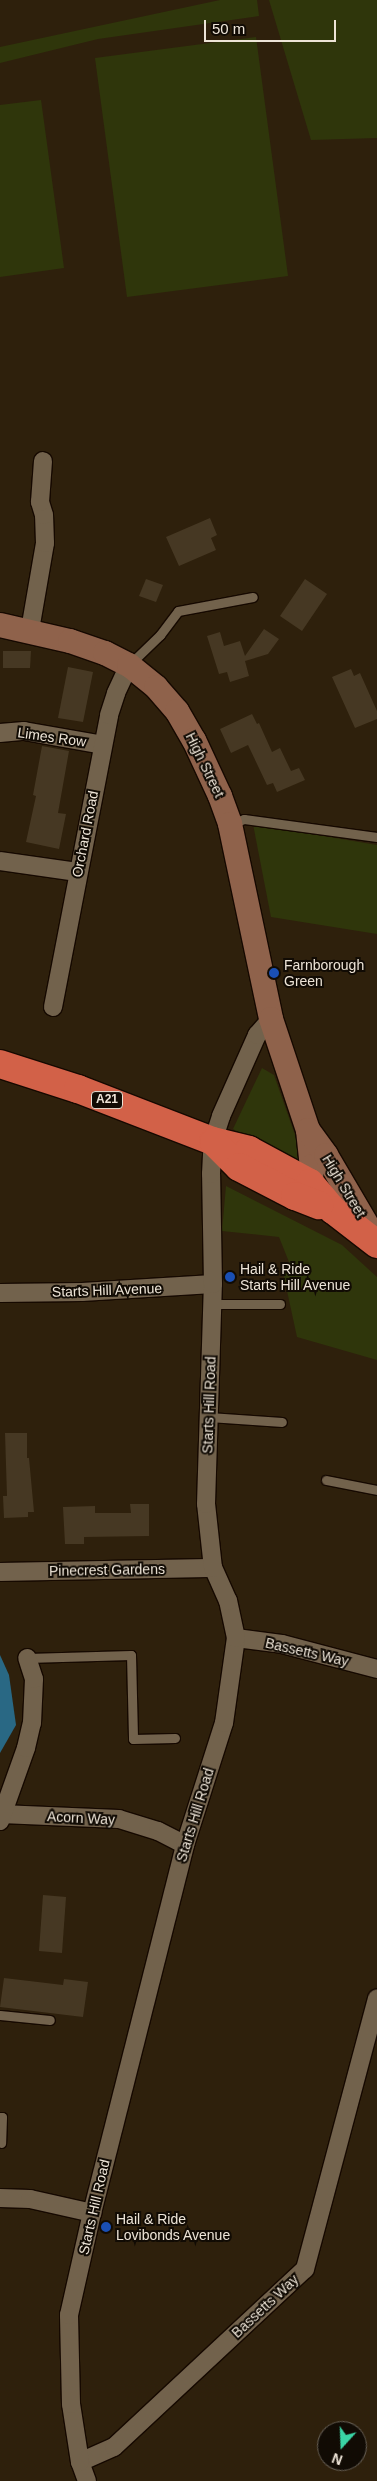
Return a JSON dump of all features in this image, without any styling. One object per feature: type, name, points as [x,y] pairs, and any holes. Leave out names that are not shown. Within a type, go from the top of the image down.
[{"type":"highway","name":"A21","points":[[0,1064],[78,1089],[213,1141],[249,1150],[320,1199],[377,1243]]},
{"type":"main road","name":"High Street","points":[[0,625],[30,630],[97,650],[129,665],[156,687],[176,711],[208,769],[230,824],[271,1019],[308,1130],[312,1166],[320,1199]]},
{"type":"main road","name":"High Street","points":[[308,1130],[326,1155],[377,1243]]},
{"type":"street","points":[[30,630],[45,543],[44,516],[40,502],[43,461]]},
{"type":"street","name":"Orchard Road","points":[[53,1007],[77,872],[103,745],[116,693],[129,665]]},
{"type":"street","name":"Limes Row","points":[[0,733],[24,732],[103,745]]},
{"type":"street","points":[[0,860],[77,872]]},
{"type":"street","points":[[213,1141],[221,1116],[257,1035],[271,1019]]},
{"type":"street","name":"Starts Hill Road","points":[[87,2481],[80,2462],[71,2404],[69,2315],[92,2213],[185,1846],[224,1723],[236,1638],[228,1601],[213,1568],[206,1504],[213,1304],[211,1174],[213,1141]]},
{"type":"street","name":"Starts Hill Avenue","points":[[0,1293],[82,1292],[213,1284]]},
{"type":"street","name":"Pinecrest Gardens","points":[[0,1572],[213,1568]]},
{"type":"street","name":"Bassetts Way","points":[[236,1638],[282,1644],[377,1669]]},
{"type":"street","points":[[0,1818],[26,1748],[32,1723],[34,1678],[27,1658]]},
{"type":"street","name":"Acorn Way","points":[[0,1818],[120,1819],[158,1831],[185,1846]]},
{"type":"street","name":"Bassetts Way","points":[[80,2462],[114,2447],[305,2269],[377,1998]]},
{"type":"street","points":[[0,2198],[30,2199],[92,2213]]},
{"type":"lane","points":[[129,665],[160,635],[178,611],[253,597]]},
{"type":"lane","points":[[230,824],[244,819],[377,837]]},
{"type":"lane","points":[[213,1304],[280,1304]]},
{"type":"lane","points":[[209,1417],[282,1422]]},
{"type":"lane","points":[[326,1480],[377,1490]]},
{"type":"lane","points":[[27,1658],[131,1655],[134,1739],[175,1738]]},
{"type":"lane","points":[[0,2015],[50,2020]]},
{"type":"lane","points":[[0,2117],[2,2117],[1,2143]]},
{"type":"green space","points":[[220,0],[257,0],[259,16],[98,39],[0,63],[0,47]]},
{"type":"green space","points":[[269,0],[377,0],[377,138],[311,140]]},
{"type":"green space","points":[[256,37],[288,276],[127,297],[95,58]]},
{"type":"green space","points":[[41,100],[64,268],[0,277],[0,105]]},
{"type":"green space","points":[[253,824],[377,845],[377,934],[271,917]]},
{"type":"green space","points":[[262,1068],[274,1075],[303,1158],[295,1164],[233,1129]]},
{"type":"green space","points":[[226,1186],[342,1245],[377,1277],[377,1360],[297,1337],[281,1263],[289,1262],[279,1237],[222,1231]]},
{"type":"water","points":[[0,1655],[9,1675],[16,1725],[0,1753]]},
{"type":"building","points":[[210,518],[217,535],[211,538],[216,550],[179,566],[166,537]]},
{"type":"building","points":[[146,579],[163,585],[156,602],[139,596]]},
{"type":"building","points":[[305,579],[327,594],[302,631],[280,616]]},
{"type":"building","points":[[264,629],[279,639],[268,654],[245,661],[249,676],[230,682],[227,672],[219,674],[207,636],[220,632],[224,646],[240,641],[245,656]]},
{"type":"building","points":[[3,651],[31,651],[30,668],[3,668]]},
{"type":"building","points":[[68,667],[93,672],[83,722],[58,718]]},
{"type":"building","points":[[351,669],[354,676],[360,673],[377,711],[377,719],[355,728],[332,677]]},
{"type":"building","points":[[252,714],[257,724],[259,723],[272,752],[280,748],[291,771],[299,768],[305,780],[277,792],[273,783],[267,785],[248,745],[231,753],[220,729]]},
{"type":"building","points":[[42,746],[69,751],[58,813],[66,814],[59,849],[26,842],[36,796],[33,795]]},
{"type":"building","points":[[5,1433],[27,1433],[27,1458],[29,1458],[34,1512],[28,1512],[28,1517],[4,1518],[3,1496],[7,1496]]},
{"type":"building","points":[[130,1504],[149,1504],[149,1536],[84,1537],[84,1544],[65,1544],[63,1507],[95,1506],[95,1513],[131,1513]]},
{"type":"building","points":[[43,1895],[66,1897],[62,1953],[39,1951]]},
{"type":"building","points":[[4,1978],[63,1985],[64,1979],[88,1982],[83,2017],[0,2007]]},
{"type":"place","name":"Farnborough Green","points":[[274,973]]},
{"type":"place","name":"Hail & Ride Starts Hill Avenue","points":[[230,1277]]},
{"type":"place","name":"Hail & Ride Lovibonds Avenue","points":[[106,2227]]}]
